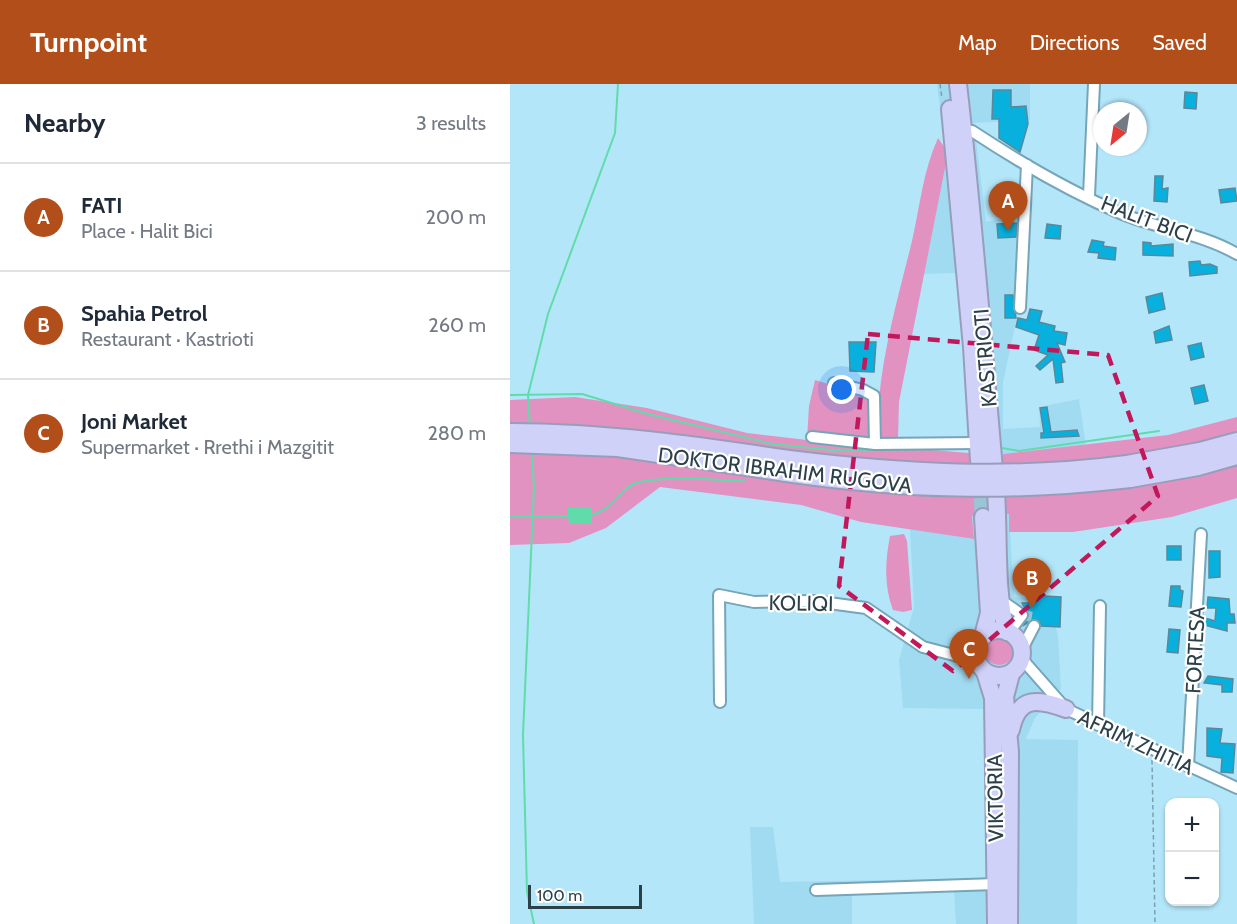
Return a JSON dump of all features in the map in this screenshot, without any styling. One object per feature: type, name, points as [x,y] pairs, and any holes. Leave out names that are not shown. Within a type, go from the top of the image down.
[{"type":"highway","name":"KASTRIOTI","points":[[947,84],[972,347],[979,461]]},
{"type":"highway","name":"KASTRIOTI","points":[[958,84],[984,344],[1002,600],[1008,632]]},
{"type":"highway","name":"DOKTOR IBRAHIM RUGOVA","points":[[510,432],[571,433],[667,441],[787,466]]},
{"type":"highway","name":"DOKTOR IBRAHIM RUGOVA","points":[[1128,471],[1237,441]]},
{"type":"highway","name":"DOKTOR IBRAHIM RUGOVA","points":[[510,444],[618,448],[787,466],[977,475],[1198,467],[1237,456]]},
{"type":"highway","points":[[980,654],[989,613],[983,517]]},
{"type":"highway","points":[[995,630],[1008,632],[1017,639],[1018,663],[998,677],[980,654],[995,630]]},
{"type":"highway","name":"VIKTORIA","points":[[980,654],[993,698],[1004,757],[1009,924]]},
{"type":"highway","name":"VIKTORIA","points":[[996,924],[1005,697],[1018,663]]},
{"type":"highway","points":[[1004,757],[1014,716],[1027,703],[1041,700],[1066,709]]},
{"type":"street","points":[[1089,196],[1094,84]]},
{"type":"street","name":"HALIT BICI","points":[[964,131],[972,131],[1027,165],[1122,214],[1171,228],[1237,254]]},
{"type":"street","points":[[1020,308],[1027,165]]},
{"type":"street","points":[[834,382],[863,390],[874,396],[876,444]]},
{"type":"street","points":[[812,437],[876,444],[978,443]]},
{"type":"street","name":"FORTESA","points":[[1188,766],[1201,534]]},
{"type":"street","name":"KOLIQI","points":[[720,702],[719,595],[754,602],[814,601],[866,608],[923,647],[957,656],[980,654]]},
{"type":"street","points":[[1002,600],[1022,615],[1008,632]]},
{"type":"street","points":[[1098,725],[1100,606]]},
{"type":"street","points":[[1018,663],[1034,626]]},
{"type":"street","name":"AFRIM ZHITIA","points":[[1018,663],[1066,709],[1237,788]]},
{"type":"street","points":[[816,890],[996,884]]},
{"type":"path","points":[[1152,750],[1155,924]]},
{"type":"highlighted area","points":[[868,334],[1108,355],[1158,496],[953,671],[839,586]]},
{"type":"shaded area","points":[[937,84],[1030,84],[1030,120],[974,123],[986,222],[1021,214],[1016,321],[1003,383],[1003,429],[1040,427],[1039,407],[1079,399],[1086,446],[973,457],[956,273],[924,274],[940,190],[945,148]]},
{"type":"shaded area","points":[[938,138],[945,148],[945,168],[899,402],[898,440],[860,444],[969,453],[969,467],[1003,464],[1003,454],[1168,435],[1237,417],[1237,498],[1172,517],[1073,532],[1009,532],[1009,514],[972,516],[974,539],[861,522],[801,505],[660,487],[606,528],[569,543],[510,545],[510,400],[575,397],[647,408],[747,433],[807,440],[809,406],[815,380],[879,399],[892,320],[912,241],[925,176]]},
{"type":"shaded area","points":[[592,507],[591,524],[569,523],[567,508]]},
{"type":"shaded area","points":[[1009,514],[1014,597],[1050,602],[1058,636],[1061,689],[1035,718],[1026,739],[1078,740],[1077,924],[956,924],[954,892],[852,894],[852,924],[754,924],[750,827],[773,827],[780,882],[990,878],[984,709],[903,708],[899,660],[914,607],[910,529],[973,539],[972,516]]},
{"type":"shaded area","points":[[904,534],[907,541],[912,610],[903,612],[893,610],[886,574],[890,536]]},
{"type":"shaded area","points":[[999,635],[1010,639],[1014,650],[1010,661],[999,665],[988,661],[984,650],[988,639]]},
{"type":"building","points":[[993,90],[1011,90],[1011,107],[1026,106],[1028,124],[1020,152],[999,138],[999,119],[992,119]]},
{"type":"building","points":[[1185,92],[1197,93],[1196,109],[1184,108]]},
{"type":"building","points":[[1155,176],[1163,176],[1162,189],[1168,188],[1167,202],[1154,201]]},
{"type":"building","points":[[1235,188],[1237,201],[1221,203],[1219,190]]},
{"type":"building","points":[[1017,223],[1016,237],[998,238],[997,224]]},
{"type":"building","points":[[1047,224],[1061,226],[1060,239],[1045,238]]},
{"type":"building","points":[[1092,240],[1104,242],[1103,246],[1116,248],[1115,260],[1098,258],[1099,253],[1088,252]]},
{"type":"building","points":[[1143,242],[1151,243],[1151,246],[1173,244],[1173,256],[1143,255]]},
{"type":"building","points":[[1200,261],[1201,265],[1210,264],[1217,267],[1217,273],[1190,276],[1189,262]]},
{"type":"building","points":[[1162,293],[1165,309],[1149,313],[1146,297]]},
{"type":"building","points":[[1005,295],[1013,295],[1016,318],[1005,318]]},
{"type":"building","points":[[1030,309],[1042,311],[1039,322],[1055,326],[1054,331],[1067,333],[1065,345],[1057,343],[1065,362],[1061,363],[1063,382],[1056,383],[1053,359],[1040,370],[1036,366],[1048,355],[1034,350],[1039,335],[1016,327],[1018,318],[1027,320]]},
{"type":"building","points":[[1169,326],[1172,340],[1156,343],[1154,332]]},
{"type":"building","points":[[849,342],[876,342],[874,372],[850,371]]},
{"type":"building","points":[[1201,343],[1204,357],[1191,360],[1188,346]]},
{"type":"building","points":[[1204,385],[1208,401],[1195,404],[1191,388]]},
{"type":"building","points":[[1047,407],[1051,432],[1077,430],[1079,436],[1041,438],[1041,433],[1044,433],[1040,408]]},
{"type":"building","points":[[1167,546],[1181,546],[1181,560],[1167,560]]},
{"type":"building","points":[[1209,551],[1220,551],[1220,577],[1209,578]]},
{"type":"building","points":[[1171,586],[1180,586],[1180,590],[1183,591],[1181,607],[1169,606]]},
{"type":"building","points":[[1029,595],[1061,597],[1060,627],[1041,626],[1040,622],[1034,619],[1024,625],[1029,615],[1022,603],[1029,603]]},
{"type":"building","points":[[1208,597],[1229,599],[1230,614],[1234,614],[1235,623],[1227,623],[1227,631],[1204,625],[1205,618],[1215,621],[1216,608],[1207,608]]},
{"type":"building","points":[[1169,629],[1180,630],[1178,653],[1167,652]]},
{"type":"building","points":[[1208,676],[1233,679],[1232,692],[1222,692],[1222,685],[1204,683]]},
{"type":"building","points":[[1207,728],[1222,729],[1220,743],[1235,744],[1233,773],[1221,772],[1222,758],[1207,756]]},
{"type":"waterway","points":[[530,426],[528,395],[548,314],[615,133],[618,84]]},
{"type":"waterway","points":[[510,395],[582,394],[648,414],[772,444],[831,450],[963,449]]},
{"type":"waterway","points":[[1002,448],[1019,451],[1159,431]]},
{"type":"waterway","points":[[532,452],[534,487],[523,735],[527,892],[534,924]]},
{"type":"waterway","points":[[591,515],[606,508],[636,483],[676,479],[744,481]]},
{"type":"waterway","points":[[510,517],[568,516]]},
{"type":"tunnel","points":[[980,474],[983,517]]},
{"type":"tunnel","points":[[1022,615],[1033,617],[1034,626]]},
{"type":"place","name":"FATI","points":[[1008,231]]},
{"type":"place","name":"Spahia Petrol","points":[[1032,608]]},
{"type":"place","name":"Joni Market","points":[[969,679]]}]
